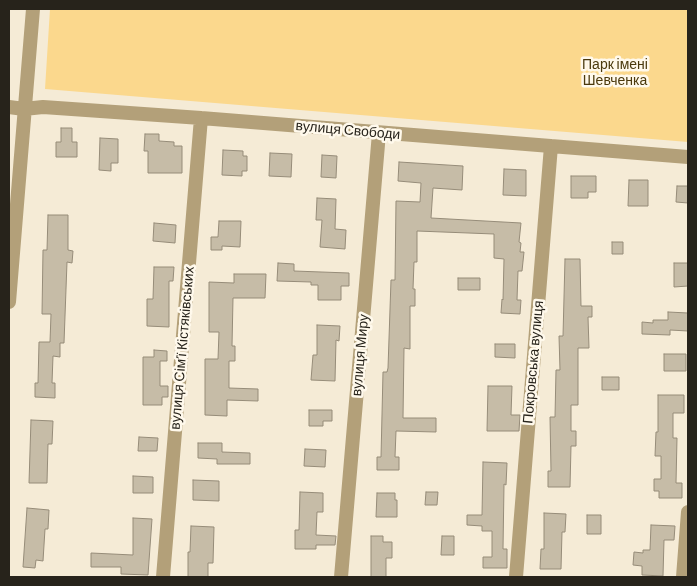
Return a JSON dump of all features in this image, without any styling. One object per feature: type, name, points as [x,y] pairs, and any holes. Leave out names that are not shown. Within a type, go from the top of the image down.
[{"type":"street","points":[[9,302],[33,9]]},
{"type":"street","name":"вулиця Свободи","points":[[9,107],[24,109],[43,107],[201,118],[688,157]]},
{"type":"street","name":"вулиця Сімʼї Кістяківських","points":[[163,577],[201,118]]},
{"type":"street","name":"вулиця Миру","points":[[341,577],[379,133]]},
{"type":"street","name":"Покровська вулиця","points":[[516,577],[551,146]]},
{"type":"street","points":[[683,577],[688,512]]},
{"type":"green space","name":"Парк імені Шевченка","points":[[50,9],[688,9],[688,142],[45,89]]},
{"type":"building","points":[[61,128],[72,128],[72,142],[77,142],[77,157],[56,157],[56,142],[61,142]]},
{"type":"building","points":[[145,134],[159,134],[159,141],[174,142],[174,146],[182,146],[182,173],[148,173],[148,151],[144,151]]},
{"type":"building","points":[[100,138],[118,139],[118,163],[111,163],[111,171],[99,170]]},
{"type":"building","points":[[223,150],[243,151],[243,156],[247,156],[247,171],[242,171],[242,176],[222,175]]},
{"type":"building","points":[[270,153],[292,154],[291,177],[269,176]]},
{"type":"building","points":[[322,155],[337,156],[336,178],[321,177]]},
{"type":"building","points":[[399,162],[463,166],[462,190],[433,188],[431,218],[521,223],[520,252],[524,252],[522,271],[518,271],[517,300],[521,300],[520,314],[501,313],[504,259],[494,258],[494,234],[417,231],[417,262],[414,262],[413,289],[415,289],[415,306],[410,306],[410,349],[404,348],[403,418],[436,418],[436,432],[396,431],[395,457],[399,457],[399,470],[377,470],[377,457],[381,457],[383,372],[387,372],[388,368],[391,280],[395,280],[396,201],[420,202],[421,183],[398,181]]},
{"type":"building","points":[[504,169],[526,170],[526,196],[503,195]]},
{"type":"building","points":[[571,176],[596,176],[596,192],[588,192],[588,198],[571,198]]},
{"type":"building","points":[[629,180],[648,180],[648,206],[628,206]]},
{"type":"building","points":[[677,186],[688,186],[688,203],[676,202]]},
{"type":"building","points":[[317,198],[336,199],[335,229],[346,230],[345,249],[320,247],[322,220],[316,220]]},
{"type":"building","points":[[48,215],[68,215],[68,250],[73,251],[72,263],[67,262],[64,343],[60,343],[60,357],[53,356],[52,383],[55,383],[55,398],[35,397],[35,383],[38,383],[39,342],[50,342],[51,314],[42,314],[43,250],[47,250]]},
{"type":"building","points":[[219,221],[241,221],[240,247],[222,246],[222,250],[211,250],[211,237],[218,237]]},
{"type":"building","points":[[154,223],[176,225],[175,243],[153,241]]},
{"type":"building","points":[[612,242],[623,242],[623,254],[612,254]]},
{"type":"building","points":[[565,259],[580,259],[581,306],[592,306],[592,317],[588,317],[589,348],[578,348],[578,405],[571,405],[571,431],[576,431],[576,446],[571,446],[570,487],[548,487],[548,471],[551,471],[550,417],[555,417],[556,370],[560,370],[559,336],[563,336]]},
{"type":"building","points":[[278,263],[294,264],[294,271],[349,273],[349,286],[341,286],[341,300],[318,300],[318,285],[311,285],[311,282],[277,281]]},
{"type":"building","points":[[674,263],[688,263],[688,286],[674,287]]},
{"type":"building","points":[[154,267],[174,267],[173,281],[169,281],[169,327],[147,326],[147,299],[153,299]]},
{"type":"building","points":[[234,274],[266,274],[265,298],[233,298],[232,346],[235,346],[235,361],[229,361],[229,388],[258,389],[258,401],[227,400],[227,416],[205,415],[205,359],[218,359],[219,332],[209,332],[209,282],[234,283]]},
{"type":"building","points":[[458,278],[480,278],[480,290],[458,290]]},
{"type":"building","points":[[668,312],[688,313],[688,331],[670,330],[670,335],[642,334],[642,322],[653,323],[653,320],[668,320]]},
{"type":"building","points":[[317,325],[340,326],[339,341],[336,340],[335,381],[311,380],[313,355],[317,355]]},
{"type":"building","points":[[495,344],[515,344],[515,358],[495,357]]},
{"type":"building","points":[[154,350],[167,351],[167,361],[160,361],[160,386],[168,386],[168,397],[162,397],[162,405],[143,405],[143,357],[154,357]]},
{"type":"building","points":[[664,354],[686,354],[686,371],[664,371]]},
{"type":"building","points":[[602,377],[619,377],[619,390],[602,390]]},
{"type":"building","points":[[488,386],[512,386],[511,415],[520,415],[519,431],[487,431]]},
{"type":"building","points":[[658,395],[684,395],[684,413],[673,413],[673,438],[677,438],[676,483],[682,483],[682,498],[659,498],[659,491],[654,491],[654,479],[661,479],[661,456],[655,456],[656,432],[658,432]]},
{"type":"building","points":[[309,410],[332,410],[332,421],[323,421],[323,426],[309,426]]},
{"type":"building","points":[[31,420],[53,421],[52,444],[48,444],[47,483],[29,483]]},
{"type":"building","points":[[139,437],[158,438],[157,451],[138,451]]},
{"type":"building","points":[[198,443],[222,443],[222,452],[250,453],[250,464],[217,464],[217,459],[198,458]]},
{"type":"building","points":[[305,449],[326,450],[325,467],[304,466]]},
{"type":"building","points":[[483,462],[507,463],[506,485],[504,484],[503,549],[507,549],[507,568],[483,568],[483,557],[492,557],[492,531],[482,531],[482,526],[467,525],[467,515],[482,515]]},
{"type":"building","points":[[133,476],[153,477],[153,493],[133,493]]},
{"type":"building","points":[[193,480],[219,481],[219,501],[193,500]]},
{"type":"building","points":[[300,492],[323,493],[323,512],[317,512],[316,535],[336,536],[335,545],[316,545],[316,549],[295,549],[295,530],[299,530]]},
{"type":"building","points":[[426,492],[438,492],[437,505],[425,505]]},
{"type":"building","points":[[377,493],[395,493],[397,517],[376,517]]},
{"type":"building","points":[[27,508],[49,510],[48,529],[45,529],[43,561],[36,560],[35,568],[23,567]]},
{"type":"building","points":[[544,513],[566,514],[565,532],[562,532],[561,569],[540,569],[541,549],[544,549]]},
{"type":"building","points":[[587,515],[601,515],[601,534],[587,534]]},
{"type":"building","points":[[133,518],[152,519],[148,575],[121,574],[121,567],[91,567],[91,553],[133,555]]},
{"type":"building","points":[[651,525],[675,526],[674,540],[664,540],[663,576],[642,575],[642,566],[633,565],[634,552],[643,553],[643,550],[650,550]]},
{"type":"building","points":[[191,526],[214,527],[213,563],[208,563],[208,577],[188,577]]},
{"type":"building","points":[[371,536],[383,536],[383,542],[392,542],[392,558],[386,558],[386,577],[371,577]]},
{"type":"building","points":[[442,536],[454,536],[454,555],[441,555]]}]
